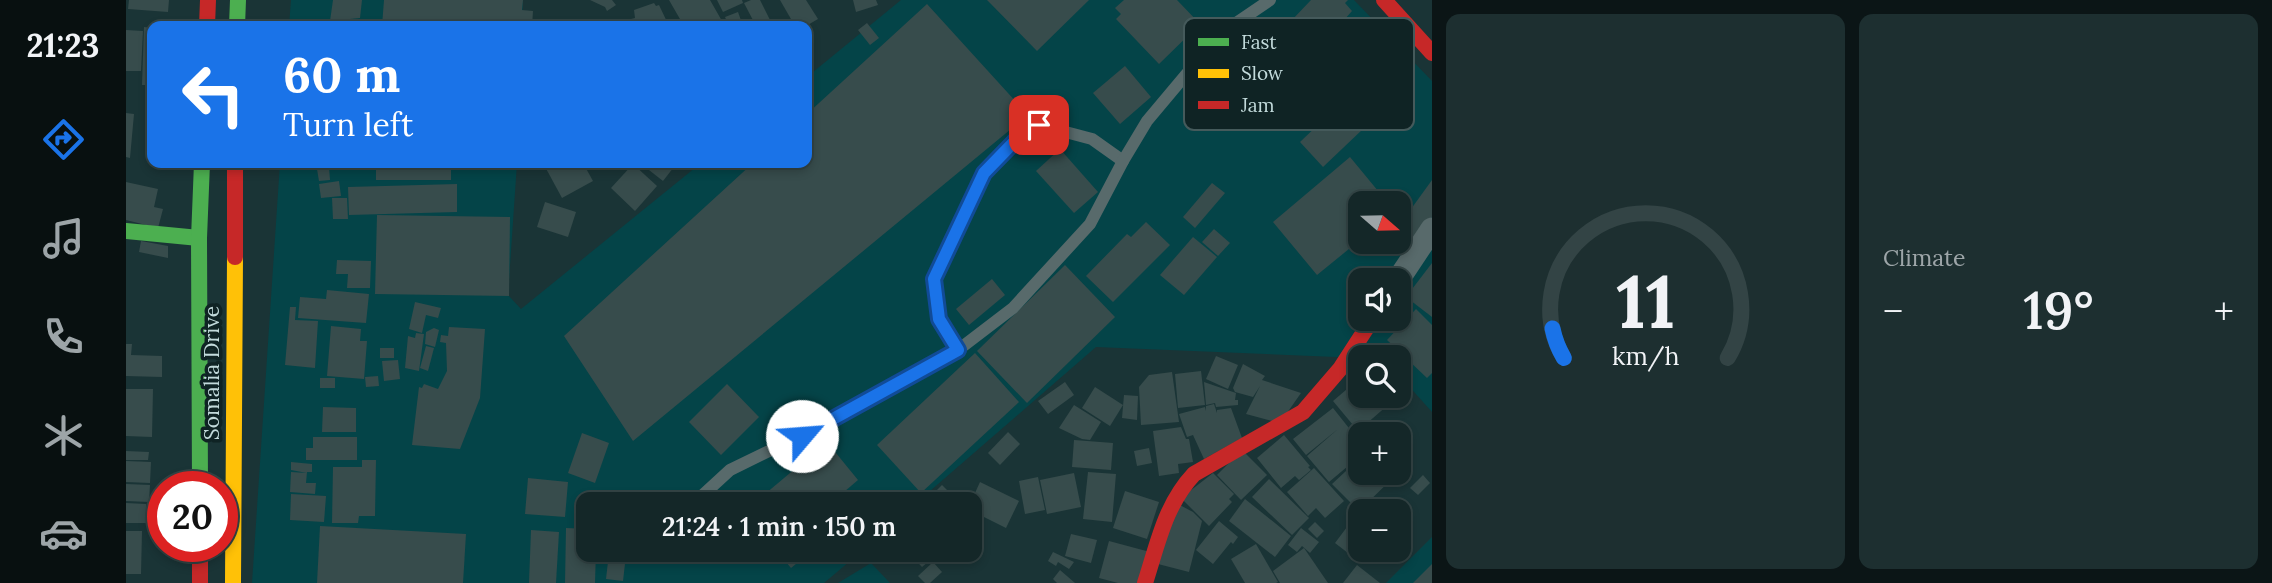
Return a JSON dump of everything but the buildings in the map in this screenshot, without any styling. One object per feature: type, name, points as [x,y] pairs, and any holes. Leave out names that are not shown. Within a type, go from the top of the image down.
[{"type":"main road","points":[[207,21],[208,0]]},
{"type":"main road","points":[[237,21],[238,0]]},
{"type":"main road","points":[[1384,0],[1400,18]]},
{"type":"main road","points":[[1414,33],[1432,53]]},
{"type":"main road","name":"Somalia Drive","points":[[202,168],[199,238],[216,273],[233,583]]},
{"type":"main road","name":"Somalia Drive","points":[[201,471],[216,273],[234,168]]},
{"type":"main road","points":[[126,231],[199,238]]},
{"type":"main road","points":[[1145,583],[1167,512],[1179,488],[1194,474],[1303,412],[1340,369],[1365,331]]},
{"type":"main road","points":[[200,562],[201,583]]},
{"type":"street","points":[[1406,268],[1432,229]]},
{"type":"lane","points":[[1244,18],[1270,0]]},
{"type":"lane","points":[[706,492],[730,470],[849,412],[958,350],[1013,308],[1090,224],[1122,161],[1147,121],[1184,77]]},
{"type":"lane","points":[[958,350],[939,319],[934,279],[984,173],[1017,139],[1039,125],[1092,139],[1122,161]]},
{"type":"shaded area","points":[[291,0],[523,0],[522,21],[289,21]]},
{"type":"shaded area","points":[[901,0],[1354,0],[1371,18],[1184,18],[1184,130],[1414,130],[1414,62],[1432,81],[1432,412],[1411,389],[1411,345],[1348,345],[1348,358],[1096,347],[929,492],[576,492],[576,562],[849,562],[824,583],[252,583],[280,168],[517,168],[508,295],[521,309],[695,168],[812,168],[812,73]]},
{"type":"shaded area","points":[[1432,537],[1432,583],[1386,583],[1407,562],[1411,562],[1411,558]]},
{"type":"shaded area","points":[[871,563],[890,583],[838,583]]},
{"type":"traffic: fast","points":[[237,21],[238,0]]},
{"type":"traffic: fast","points":[[200,471],[199,238],[202,168]]},
{"type":"traffic: fast","points":[[126,231],[199,238]]},
{"type":"traffic: slow","points":[[233,583],[235,257]]},
{"type":"traffic: jam","points":[[207,21],[208,0]]},
{"type":"traffic: jam","points":[[1384,0],[1400,18]]},
{"type":"traffic: jam","points":[[1414,33],[1432,53]]},
{"type":"traffic: jam","points":[[235,168],[235,257]]},
{"type":"traffic: jam","points":[[1145,583],[1169,512],[1194,474],[1303,412],[1340,369],[1365,331]]},
{"type":"traffic: jam","points":[[200,562],[200,583]]},
{"type":"route","points":[[802,436],[958,350],[939,319],[934,279],[984,173],[1017,139],[1039,125]]}]
